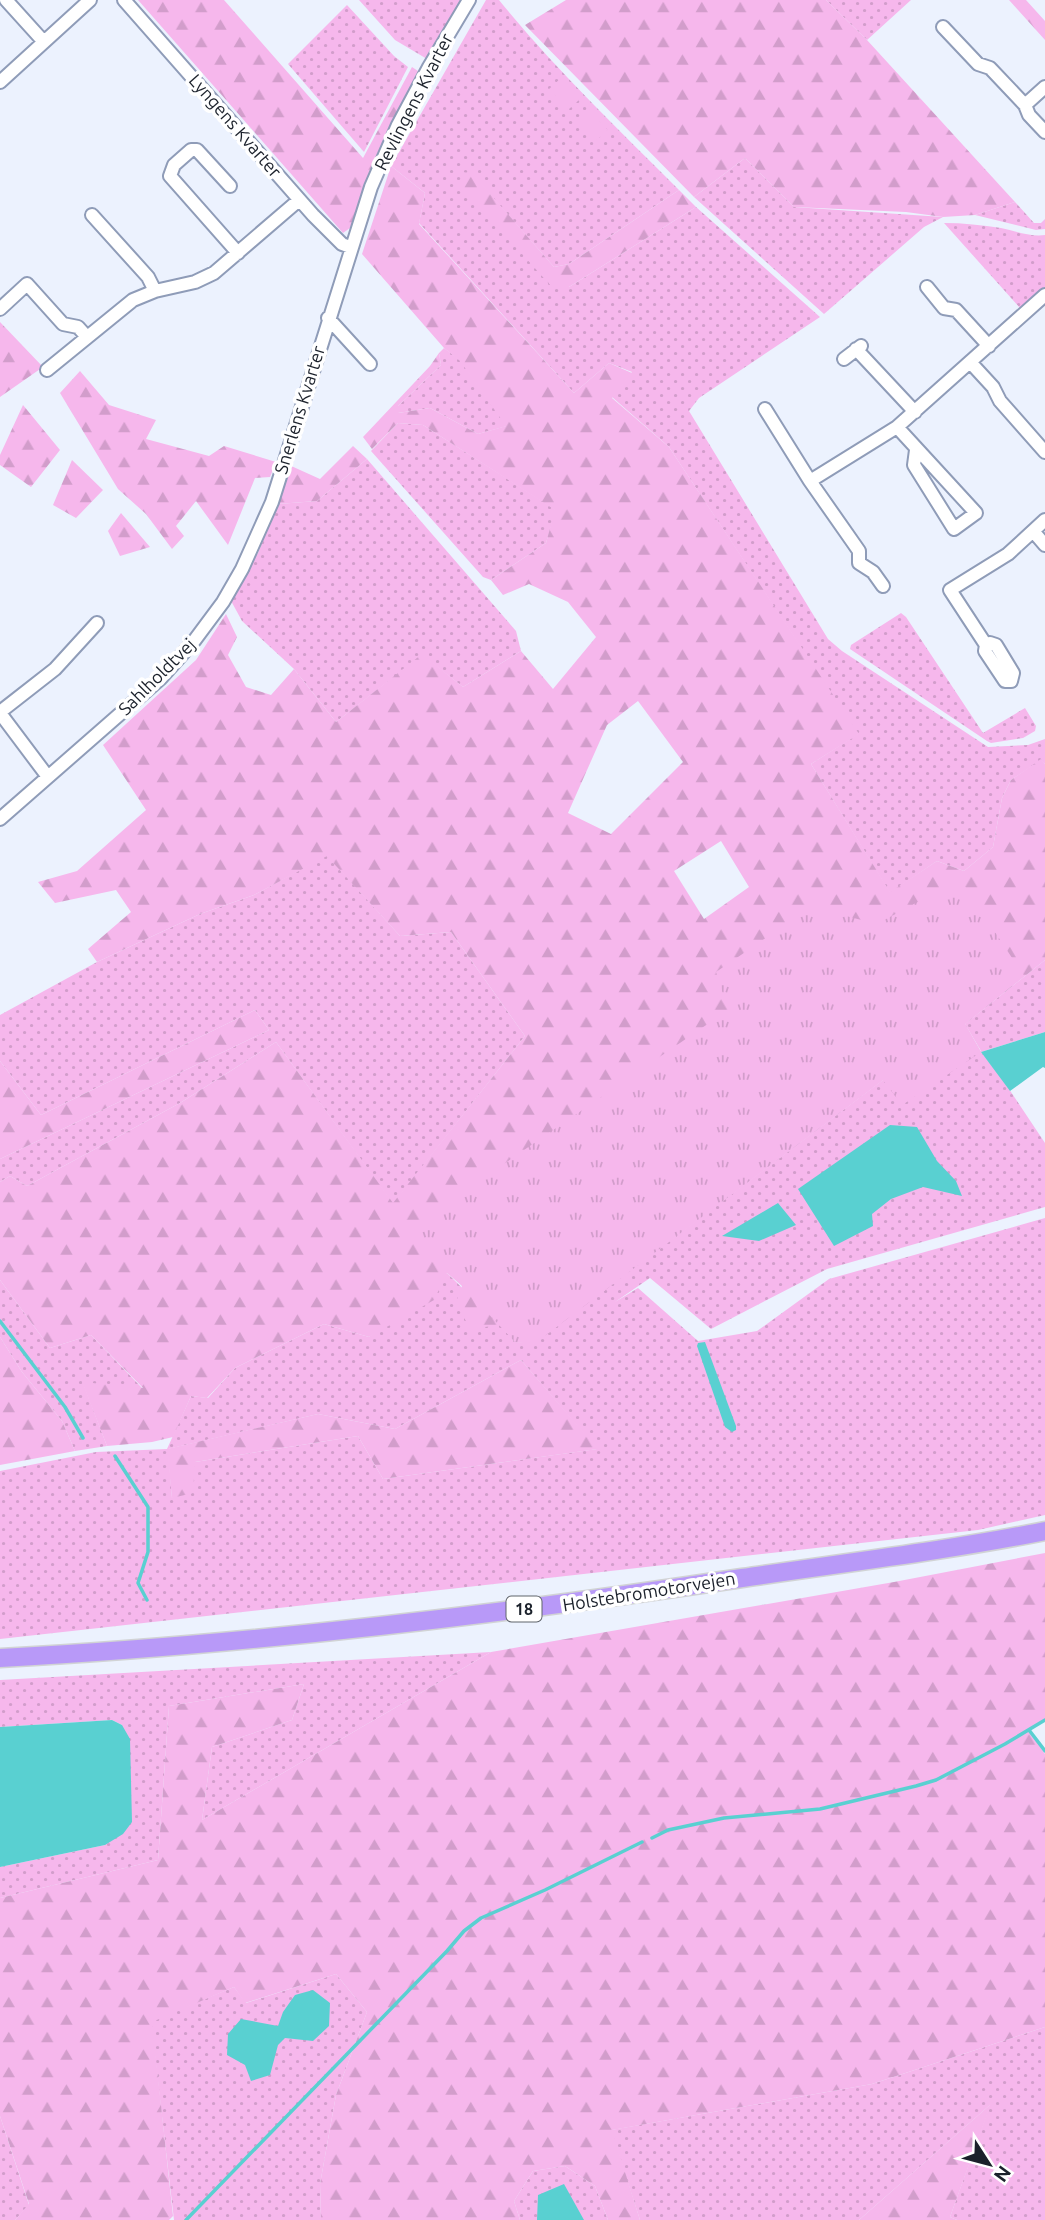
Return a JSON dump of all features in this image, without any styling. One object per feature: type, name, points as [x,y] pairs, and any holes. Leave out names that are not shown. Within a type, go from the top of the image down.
[{"type":"highway","name":"Holstebromotorvejen","points":[[0,1658],[88,1653],[329,1631],[553,1606],[1045,1531]]},
{"type":"street","points":[[6,0],[44,42]]},
{"type":"street","points":[[0,82],[90,0]]},
{"type":"street","name":"Lyngens Kvarter","points":[[124,0],[299,200],[342,244],[351,247]]},
{"type":"street","name":"Revlingens Kvarter","points":[[351,247],[371,187],[398,125],[469,0]]},
{"type":"street","points":[[943,27],[978,64],[990,68],[1025,105],[1029,115],[1045,132]]},
{"type":"street","points":[[1025,105],[1045,87]]},
{"type":"street","points":[[230,186],[197,150],[191,150],[174,165],[170,176],[238,253]]},
{"type":"street","points":[[47,370],[133,300],[155,291],[195,282],[214,273],[299,200]]},
{"type":"street","points":[[92,215],[148,277],[155,291]]},
{"type":"street","name":"Snerlens Kvarter","points":[[272,502],[351,247]]},
{"type":"street","points":[[0,309],[27,284],[63,324],[78,327],[87,337]]},
{"type":"street","points":[[927,287],[944,308],[956,310],[989,346]]},
{"type":"street","points":[[810,481],[897,427],[1045,295]]},
{"type":"street","name":"Snerlens Kvarter","points":[[328,318],[370,364]]},
{"type":"street","points":[[844,359],[859,347],[915,412]]},
{"type":"street","points":[[970,362],[993,387],[999,401],[1045,452]]},
{"type":"street","points":[[765,408],[810,481],[859,551],[859,563],[873,572],[883,586]]},
{"type":"street","points":[[897,427],[976,513],[954,529],[914,465],[916,450]]},
{"type":"street","name":"Sahlholdtvej","points":[[0,819],[161,678],[194,642],[223,602],[242,569],[272,502]]},
{"type":"street","points":[[986,645],[950,590],[1008,554],[1045,520]]},
{"type":"street","points":[[1033,531],[1045,545]]},
{"type":"street","points":[[48,777],[0,712],[55,669],[97,623]]},
{"type":"green space","points":[[138,0],[224,0],[363,158],[412,67],[418,71],[373,164],[350,228],[343,233]]},
{"type":"green space","points":[[359,0],[463,0],[427,59],[395,40]]},
{"type":"green space","points":[[486,0],[499,0],[564,74],[679,190],[569,264],[554,267],[472,174],[569,287],[696,207],[820,317],[699,398],[689,411],[828,639],[842,651],[988,747],[1028,745],[1045,739],[1045,764],[1041,760],[1011,780],[1002,798],[993,847],[964,871],[937,861],[890,893],[811,764],[858,734],[669,447],[612,397],[632,372],[609,363],[574,393],[419,223],[425,193],[391,166]]},
{"type":"green space","points":[[566,0],[826,0],[867,40],[1015,202],[975,215],[943,217],[906,212],[794,207],[745,158],[694,197],[525,25]]},
{"type":"green space","points":[[826,0],[911,0],[867,40]]},
{"type":"green space","points":[[1009,0],[1026,0],[1045,21],[1045,40]]},
{"type":"green space","points":[[347,5],[394,56],[408,67],[364,152],[288,64]]},
{"type":"green space","points":[[560,79],[579,100],[568,110],[549,89]]},
{"type":"green space","points":[[589,109],[608,130],[597,140],[578,119]]},
{"type":"green space","points":[[745,158],[794,207],[943,217],[924,227],[824,314],[694,197]]},
{"type":"green space","points":[[391,166],[425,193],[419,224],[574,393],[609,363],[632,373],[612,398],[669,447],[859,734],[811,764],[890,892],[937,861],[964,871],[993,847],[1002,798],[1011,780],[1041,759],[1045,764],[1045,960],[965,1024],[981,1052],[902,1105],[883,1080],[534,1344],[515,1342],[500,1325],[470,1329],[456,1302],[462,1286],[447,1273],[434,1300],[369,1337],[324,1324],[235,1368],[207,1398],[191,1396],[173,1437],[152,1442],[107,1446],[82,1382],[143,1388],[91,1335],[50,1348],[0,1280],[0,1182],[10,1176],[27,1186],[180,1103],[276,1042],[393,1203],[525,1036],[451,932],[400,936],[327,856],[254,895],[200,914],[97,962],[88,949],[131,912],[116,890],[55,903],[38,882],[77,871],[146,810],[103,745],[196,660],[226,614],[237,637],[228,655],[246,687],[271,695],[294,669],[336,722],[422,654],[463,687],[521,651],[553,689],[596,637],[568,602],[529,584],[503,595],[491,580],[546,543],[555,510],[423,425],[398,423],[372,449],[363,437],[439,353],[441,365],[398,406],[398,413],[430,408],[478,434],[506,426],[460,361],[444,348],[362,254]],"holes":[[[638,701],[683,762],[611,834],[568,813],[607,725]],[[721,841],[749,887],[704,919],[674,871]]]},
{"type":"green space","points":[[460,172],[472,173],[554,267],[569,264],[679,190],[696,207],[569,287],[550,285],[464,189]]},
{"type":"green space","points":[[1015,202],[1034,223],[1041,223],[1045,219],[1045,229],[1036,230],[975,215]]},
{"type":"green space","points":[[944,223],[980,225],[1045,235],[1045,287],[1020,308]]},
{"type":"green space","points":[[0,322],[43,367],[0,397]]},
{"type":"green space","points":[[444,348],[460,360],[507,426],[478,434],[430,408],[398,413],[398,406],[441,365],[439,353]]},
{"type":"green space","points":[[80,371],[109,405],[156,420],[146,439],[209,456],[224,446],[276,462],[270,477],[255,478],[228,545],[196,501],[176,526],[184,536],[172,549],[146,514],[118,489],[60,393]]},
{"type":"green space","points":[[23,405],[60,450],[31,487],[0,465],[0,455]]},
{"type":"green space","points":[[398,423],[423,425],[556,510],[546,543],[491,580],[483,577],[371,451]]},
{"type":"green space","points":[[353,446],[367,459],[317,501],[278,504],[289,465],[320,479]]},
{"type":"green space","points":[[367,459],[516,631],[521,651],[463,687],[422,655],[336,722],[294,669],[242,621],[230,599],[258,553],[278,504],[317,501]]},
{"type":"green space","points":[[72,460],[103,490],[76,518],[53,505]]},
{"type":"green space","points":[[121,513],[150,547],[120,556],[108,531]]},
{"type":"green space","points":[[901,613],[983,733],[1025,708],[1036,726],[1035,731],[1023,738],[991,743],[850,649],[851,645]]},
{"type":"green space","points":[[327,855],[400,936],[451,932],[525,1036],[393,1204],[276,1042],[180,1103],[27,1186],[10,1176],[0,1182],[0,1159],[269,1030],[255,1010],[41,1115],[0,1061],[0,1015],[97,962],[200,914],[254,895]]},
{"type":"green space","points":[[960,879],[1024,976],[965,1024],[981,1052],[902,1105],[883,1080],[534,1344],[515,1342],[409,1229],[728,1010],[716,972],[811,907],[877,924]]},
{"type":"green space","points":[[1045,960],[1045,1032],[981,1052],[1045,1143],[1045,1207],[827,1269],[711,1329],[650,1278],[615,1302],[638,1288],[698,1341],[757,1331],[829,1279],[1045,1218],[1045,1515],[978,1530],[0,1639],[0,1471],[96,1452],[167,1449],[191,1396],[208,1398],[235,1368],[324,1324],[369,1337],[447,1273],[515,1342],[534,1343],[883,1080],[981,1051],[965,1024]],"holes":[[[521,1360],[597,1449],[383,1479],[358,1436],[195,1462],[172,1498],[168,1449],[318,1414],[395,1429]]]},
{"type":"green space","points":[[255,1010],[269,1030],[0,1159],[0,1061],[41,1115]]},
{"type":"green space","points":[[0,1280],[50,1348],[91,1335],[143,1389],[83,1383],[107,1446],[75,1451],[62,1421],[22,1372],[0,1337]]},
{"type":"green space","points":[[0,1337],[22,1372],[62,1421],[75,1451],[0,1465]]},
{"type":"green space","points":[[521,1360],[598,1449],[383,1479],[358,1436],[195,1462],[193,1493],[172,1498],[167,1449],[318,1414],[395,1429]]},
{"type":"green space","points":[[1045,1553],[1045,1719],[1029,1730],[1045,1754],[1045,2027],[872,2084],[612,2130],[640,2220],[608,2220],[595,2186],[565,2166],[533,2171],[514,2201],[520,2220],[321,2220],[320,2184],[336,2095],[367,2012],[336,1974],[245,2003],[234,1987],[152,2022],[173,2216],[169,2220],[15,2220],[29,2204],[0,2116],[0,1898],[158,1860],[169,1706],[304,1684],[292,1720],[212,1747],[202,1820],[491,1652]]},
{"type":"green space","points":[[491,1652],[202,1820],[212,1747],[292,1720],[304,1684],[169,1706],[158,1860],[0,1898],[0,1867],[105,1845],[122,1725],[112,1720],[0,1727],[0,1680]]},
{"type":"green space","points":[[336,1974],[367,2012],[336,2095],[320,2184],[321,2220],[174,2220],[151,2021],[234,1987],[246,2003]]},
{"type":"green space","points":[[1045,2027],[1045,2220],[957,2220],[950,2217],[990,2105],[859,2220],[640,2220],[611,2130],[872,2084]]},
{"type":"green space","points":[[991,2104],[950,2217],[957,2220],[859,2220]]},
{"type":"green space","points":[[0,2116],[29,2205],[15,2220],[0,2220]]},
{"type":"green space","points":[[565,2166],[595,2186],[608,2220],[520,2220],[514,2201],[533,2171]]},
{"type":"water","points":[[1045,1032],[1045,1068],[1010,1091],[981,1052]]},
{"type":"water","points":[[890,1125],[917,1127],[937,1161],[956,1181],[962,1196],[923,1187],[891,1199],[872,1214],[873,1226],[834,1246],[798,1189]]},
{"type":"water","points":[[778,1203],[796,1225],[759,1241],[722,1236]]},
{"type":"water","points":[[705,1342],[736,1426],[736,1430],[732,1432],[725,1427],[697,1346],[698,1343]]},
{"type":"water","points":[[112,1720],[122,1725],[130,1739],[132,1822],[123,1834],[105,1845],[0,1867],[0,1727]]},
{"type":"water","points":[[313,1990],[330,2003],[329,2026],[313,2041],[285,2038],[278,2045],[270,2075],[251,2081],[245,2065],[227,2055],[228,2034],[241,2019],[278,2026],[283,2012],[295,1995]]},
{"type":"water","points":[[564,2184],[584,2220],[537,2220],[538,2195]]},
{"type":"waterway","points":[[0,1321],[65,1407],[83,1438]]},
{"type":"waterway","points":[[115,1456],[148,1507],[148,1552],[138,1583],[147,1600]]},
{"type":"waterway","points":[[652,1838],[668,1830],[724,1818],[820,1809],[936,1780],[1045,1720]]},
{"type":"waterway","points":[[1029,1730],[1045,1751]]},
{"type":"waterway","points":[[186,2220],[464,1931],[481,1918],[642,1842]]}]
